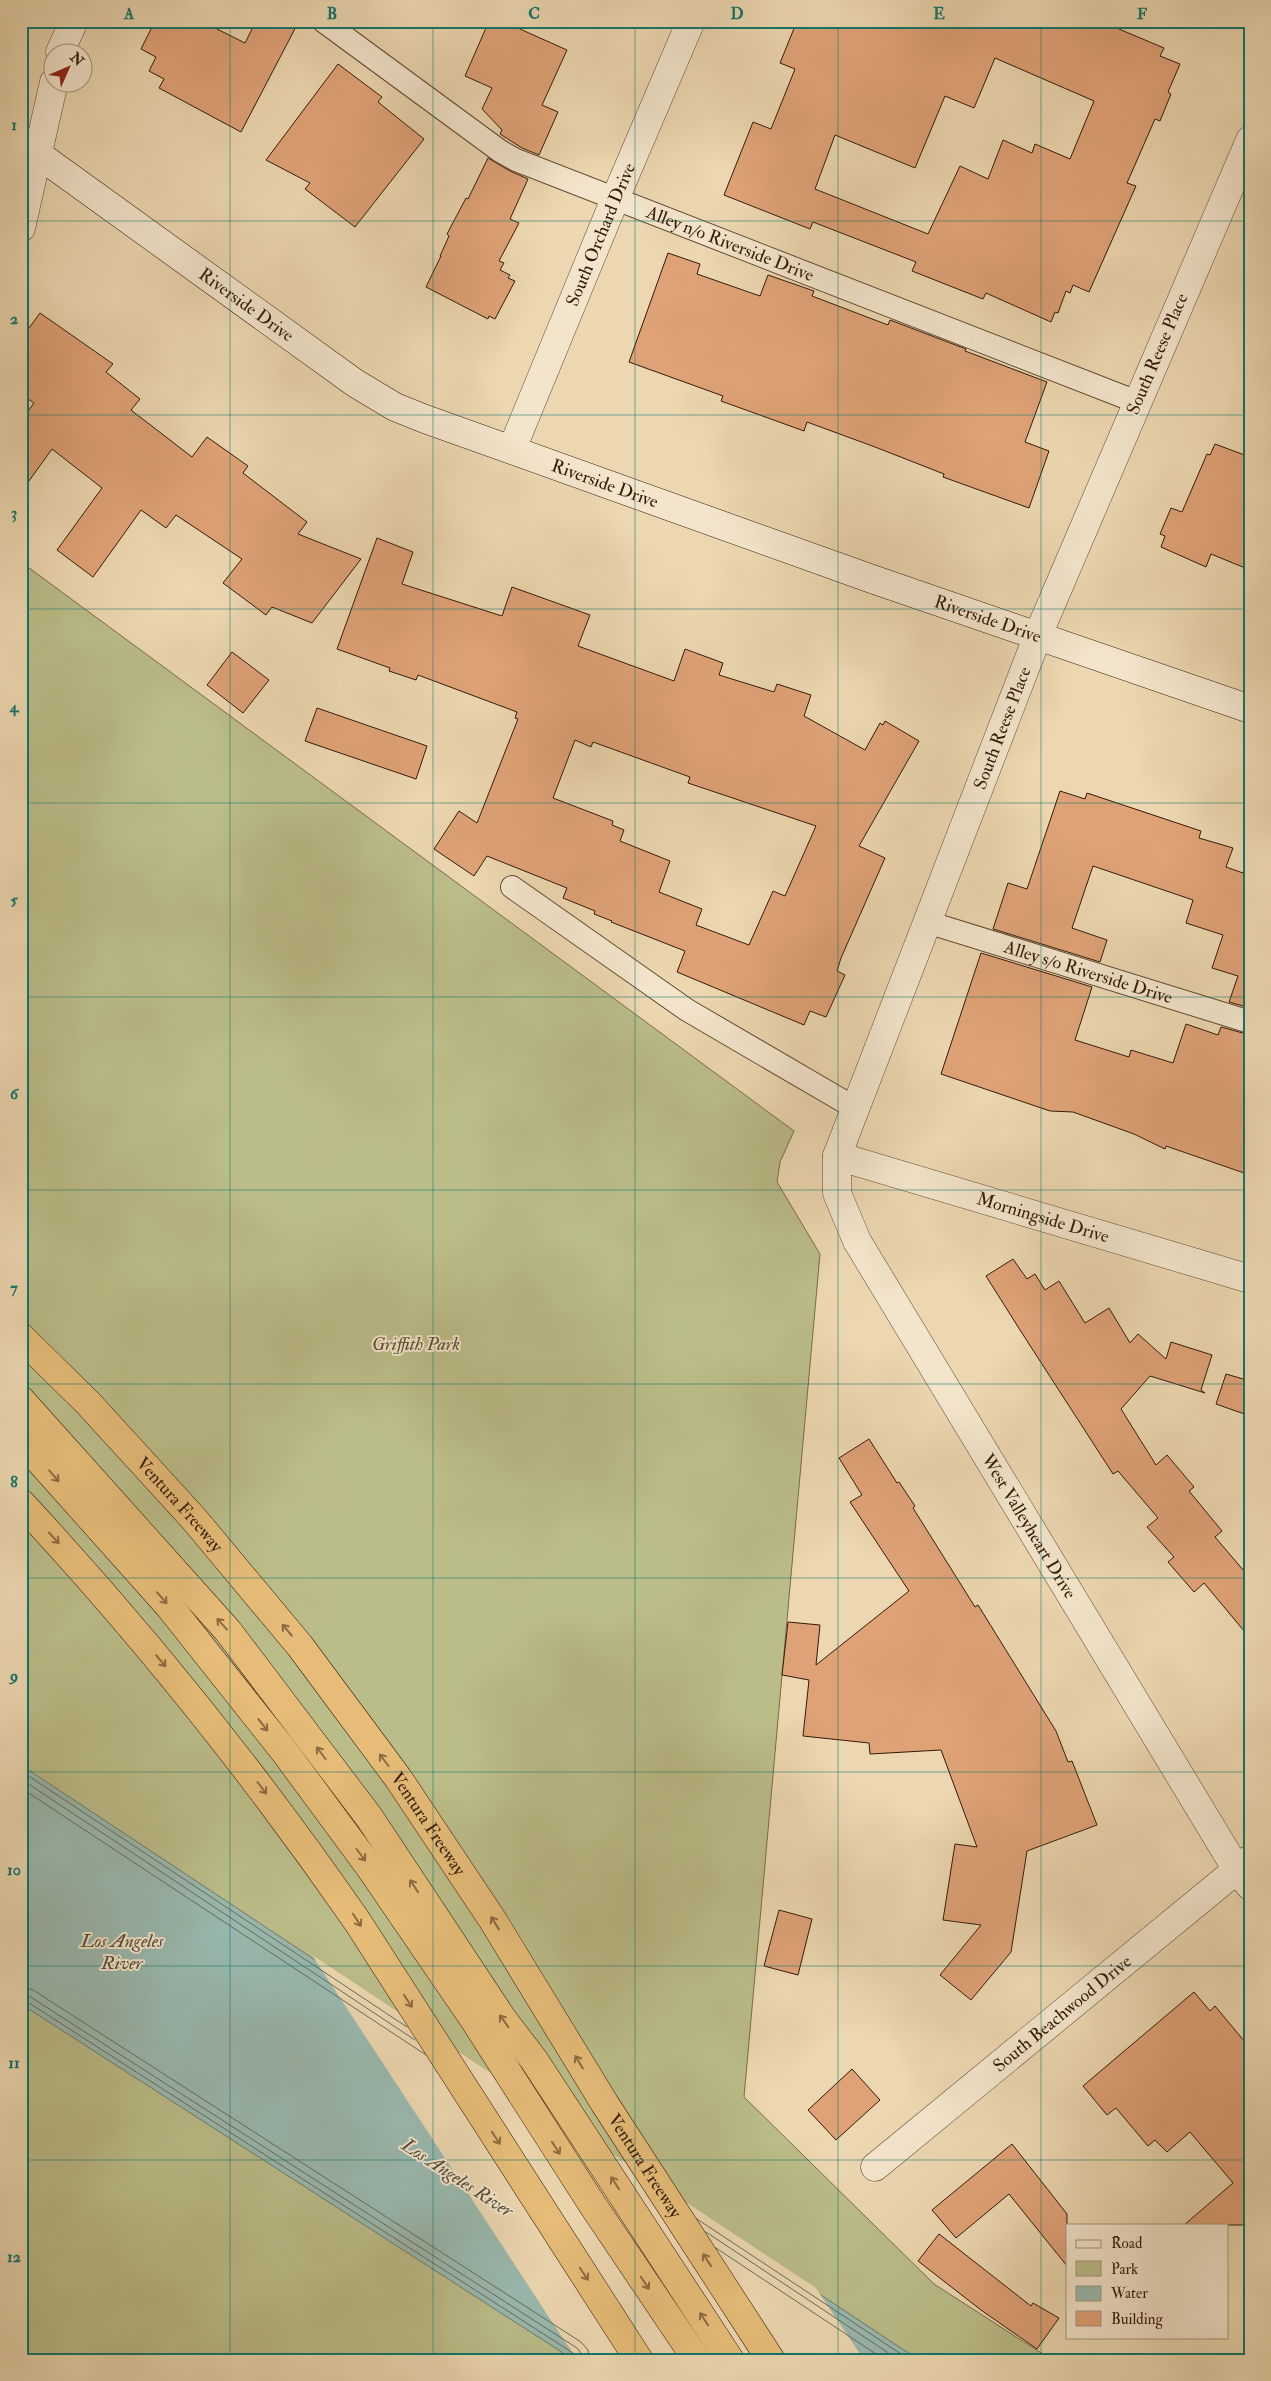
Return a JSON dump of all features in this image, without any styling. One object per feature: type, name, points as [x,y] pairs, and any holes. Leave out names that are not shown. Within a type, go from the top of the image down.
[{"type":"highway","name":"Ventura Freeway","points":[[21,1337],[89,1404],[143,1462],[300,1646],[398,1778],[492,1918],[605,2104],[771,2360]]},
{"type":"highway","points":[[21,1400],[228,1630],[369,1817],[502,2018],[534,2060],[730,2360]]},
{"type":"highway","points":[[21,1440],[169,1606],[284,1751],[371,1869],[473,2018],[592,2204],[696,2360]]},
{"type":"highway","points":[[21,1503],[126,1620],[228,1744],[326,1876],[639,2360]]},
{"type":"street","points":[[65,42],[74,21]]},
{"type":"street","name":"South Orchard Drive","points":[[512,449],[615,198],[691,21]]},
{"type":"street","points":[[21,228],[29,147],[50,92]]},
{"type":"street","name":"South Reese Place","points":[[837,1156],[1038,635],[1250,140]]},
{"type":"street","name":"Riverside Drive","points":[[29,147],[355,383],[395,407],[425,420],[512,449],[872,579],[1250,709]]},
{"type":"street","name":"Morningside Drive","points":[[837,1156],[1250,1279]]},
{"type":"street","name":"West Valleyheart Drive","points":[[837,1156],[838,1193],[857,1241],[1246,1872]]},
{"type":"street","name":"South Beachwood Drive","points":[[875,2167],[1246,1872]]},
{"type":"lane","name":"Alley n/o Riverside Drive","points":[[323,21],[500,151],[516,160],[1137,402]]},
{"type":"lane","points":[[512,886],[687,1010],[855,1108]]},
{"type":"lane","name":"Alley s/o Riverside Drive","points":[[927,922],[1250,1022]]},
{"type":"green space","name":"Griffith Park","points":[[21,562],[794,1131],[780,1162],[777,1182],[820,1254],[744,2097],[934,2284],[1052,2360],[21,2360]]},
{"type":"water","name":"Los Angeles River","points":[[21,1765],[919,2360],[574,2360],[21,2004]]},
{"type":"pier","points":[[312,1955],[816,2288],[864,2360],[577,2360]]},
{"type":"building","points":[[155,21],[201,21],[245,43],[256,21],[299,21],[241,132],[159,88],[164,79],[149,71],[156,57],[141,49]]},
{"type":"building","points":[[489,21],[502,21],[567,50],[542,105],[558,112],[539,155],[522,148],[500,134],[502,130],[482,109],[492,88],[465,76]]},
{"type":"building","points":[[797,21],[1100,21],[1164,48],[1160,56],[1180,64],[1168,92],[1171,94],[1160,121],[1155,119],[1127,183],[1136,186],[1089,292],[1073,285],[1070,293],[1066,291],[1058,313],[1055,312],[1051,322],[986,293],[983,299],[912,271],[916,262],[813,222],[810,229],[724,195],[753,122],[771,129],[795,69],[780,63]],"holes":[[[995,58],[1094,101],[1070,159],[1035,144],[1032,153],[1003,140],[988,179],[960,166],[928,234],[815,189],[835,135],[915,168],[945,96],[974,108]]]},
{"type":"building","points":[[338,64],[382,97],[378,102],[424,139],[355,227],[305,189],[310,183],[266,160]]},
{"type":"building","points":[[488,158],[528,179],[510,219],[519,223],[499,261],[504,263],[500,270],[510,275],[508,278],[515,281],[495,319],[489,316],[488,319],[426,287],[449,236],[447,234],[466,198],[468,199]]},
{"type":"building","points":[[668,253],[700,264],[697,274],[760,296],[768,275],[814,291],[812,296],[888,325],[890,320],[1047,382],[1025,442],[1049,451],[1029,508],[943,477],[944,474],[807,422],[804,431],[721,401],[723,396],[629,362]]},
{"type":"building","points":[[40,313],[113,364],[106,372],[140,399],[131,410],[192,457],[207,437],[248,466],[243,473],[307,522],[298,534],[361,559],[312,623],[272,607],[266,615],[223,583],[242,559],[176,515],[166,528],[141,510],[93,577],[57,550],[102,488],[52,449],[21,492],[21,421],[34,403],[21,394],[21,339]]},
{"type":"building","points":[[1215,444],[1250,457],[1250,570],[1211,554],[1206,567],[1161,547],[1165,536],[1160,534],[1171,508],[1182,512],[1207,454],[1210,455]]},
{"type":"building","points":[[377,538],[413,552],[402,584],[502,616],[512,587],[590,615],[578,646],[674,681],[685,649],[723,663],[719,675],[774,692],[777,684],[811,695],[804,716],[865,750],[880,723],[883,725],[885,721],[919,741],[859,846],[885,858],[841,958],[837,971],[845,975],[826,1017],[810,1011],[804,1025],[677,972],[685,951],[611,922],[594,914],[595,911],[563,898],[567,888],[487,856],[474,876],[434,849],[459,811],[477,823],[518,719],[515,718],[517,712],[418,675],[416,680],[389,671],[390,668],[337,649]],"holes":[[[575,740],[591,747],[593,742],[690,777],[688,783],[816,826],[785,896],[773,891],[749,945],[696,925],[702,909],[659,892],[670,861],[620,841],[624,830],[612,825],[613,821],[553,798]]]},
{"type":"building","points":[[232,652],[269,680],[243,713],[207,685]]},
{"type":"building","points":[[317,708],[427,746],[416,779],[305,741]]},
{"type":"building","points":[[1060,791],[1085,799],[1087,793],[1201,831],[1199,838],[1233,848],[1226,867],[1243,873],[1244,870],[1250,871],[1250,1008],[1229,1002],[1238,976],[1212,968],[1223,935],[1186,923],[1193,900],[1093,866],[1072,928],[1107,940],[1100,962],[993,929],[1008,883],[1027,889]]},
{"type":"building","points":[[981,953],[1092,987],[1075,1040],[1129,1057],[1131,1050],[1173,1063],[1186,1024],[1218,1035],[1221,1027],[1250,1035],[1250,1175],[1166,1146],[1165,1149],[1134,1134],[1073,1112],[1050,1111],[941,1074]]},
{"type":"building","points":[[1013,1259],[1027,1279],[1035,1274],[1045,1290],[1059,1281],[1085,1323],[1109,1308],[1130,1343],[1138,1334],[1166,1359],[1171,1342],[1212,1355],[1201,1390],[1205,1393],[1150,1376],[1121,1409],[1156,1465],[1167,1455],[1194,1487],[1189,1491],[1222,1531],[1215,1537],[1250,1578],[1250,1638],[1204,1583],[1194,1592],[1168,1562],[1174,1557],[1147,1527],[1158,1518],[1118,1471],[1113,1474],[986,1276]]},
{"type":"building","points":[[1226,1374],[1250,1381],[1250,1416],[1216,1404]]},
{"type":"building","points":[[869,1439],[897,1483],[899,1482],[915,1506],[913,1508],[975,1607],[978,1605],[1056,1731],[1068,1762],[1072,1761],[1097,1825],[1027,1851],[1011,1952],[971,2000],[940,1975],[981,1925],[943,1920],[955,1844],[977,1847],[941,1750],[870,1754],[869,1743],[803,1736],[809,1680],[782,1675],[788,1622],[820,1625],[816,1665],[909,1591],[850,1502],[862,1495],[839,1458]]},
{"type":"building","points":[[779,1910],[812,1919],[798,1975],[764,1966]]},
{"type":"building","points":[[1194,1992],[1210,2011],[1215,2006],[1250,2048],[1250,2225],[1185,2224],[1233,2183],[1190,2132],[1167,2152],[1155,2140],[1148,2146],[1116,2108],[1107,2115],[1083,2086]]},
{"type":"building","points":[[852,2069],[880,2100],[836,2140],[808,2110]]},
{"type":"building","points":[[1012,2144],[1067,2214],[1066,2265],[1009,2194],[956,2238],[932,2210]]},
{"type":"building","points":[[939,2234],[1031,2306],[1033,2303],[1059,2318],[1037,2349],[981,2310],[918,2261]]}]
